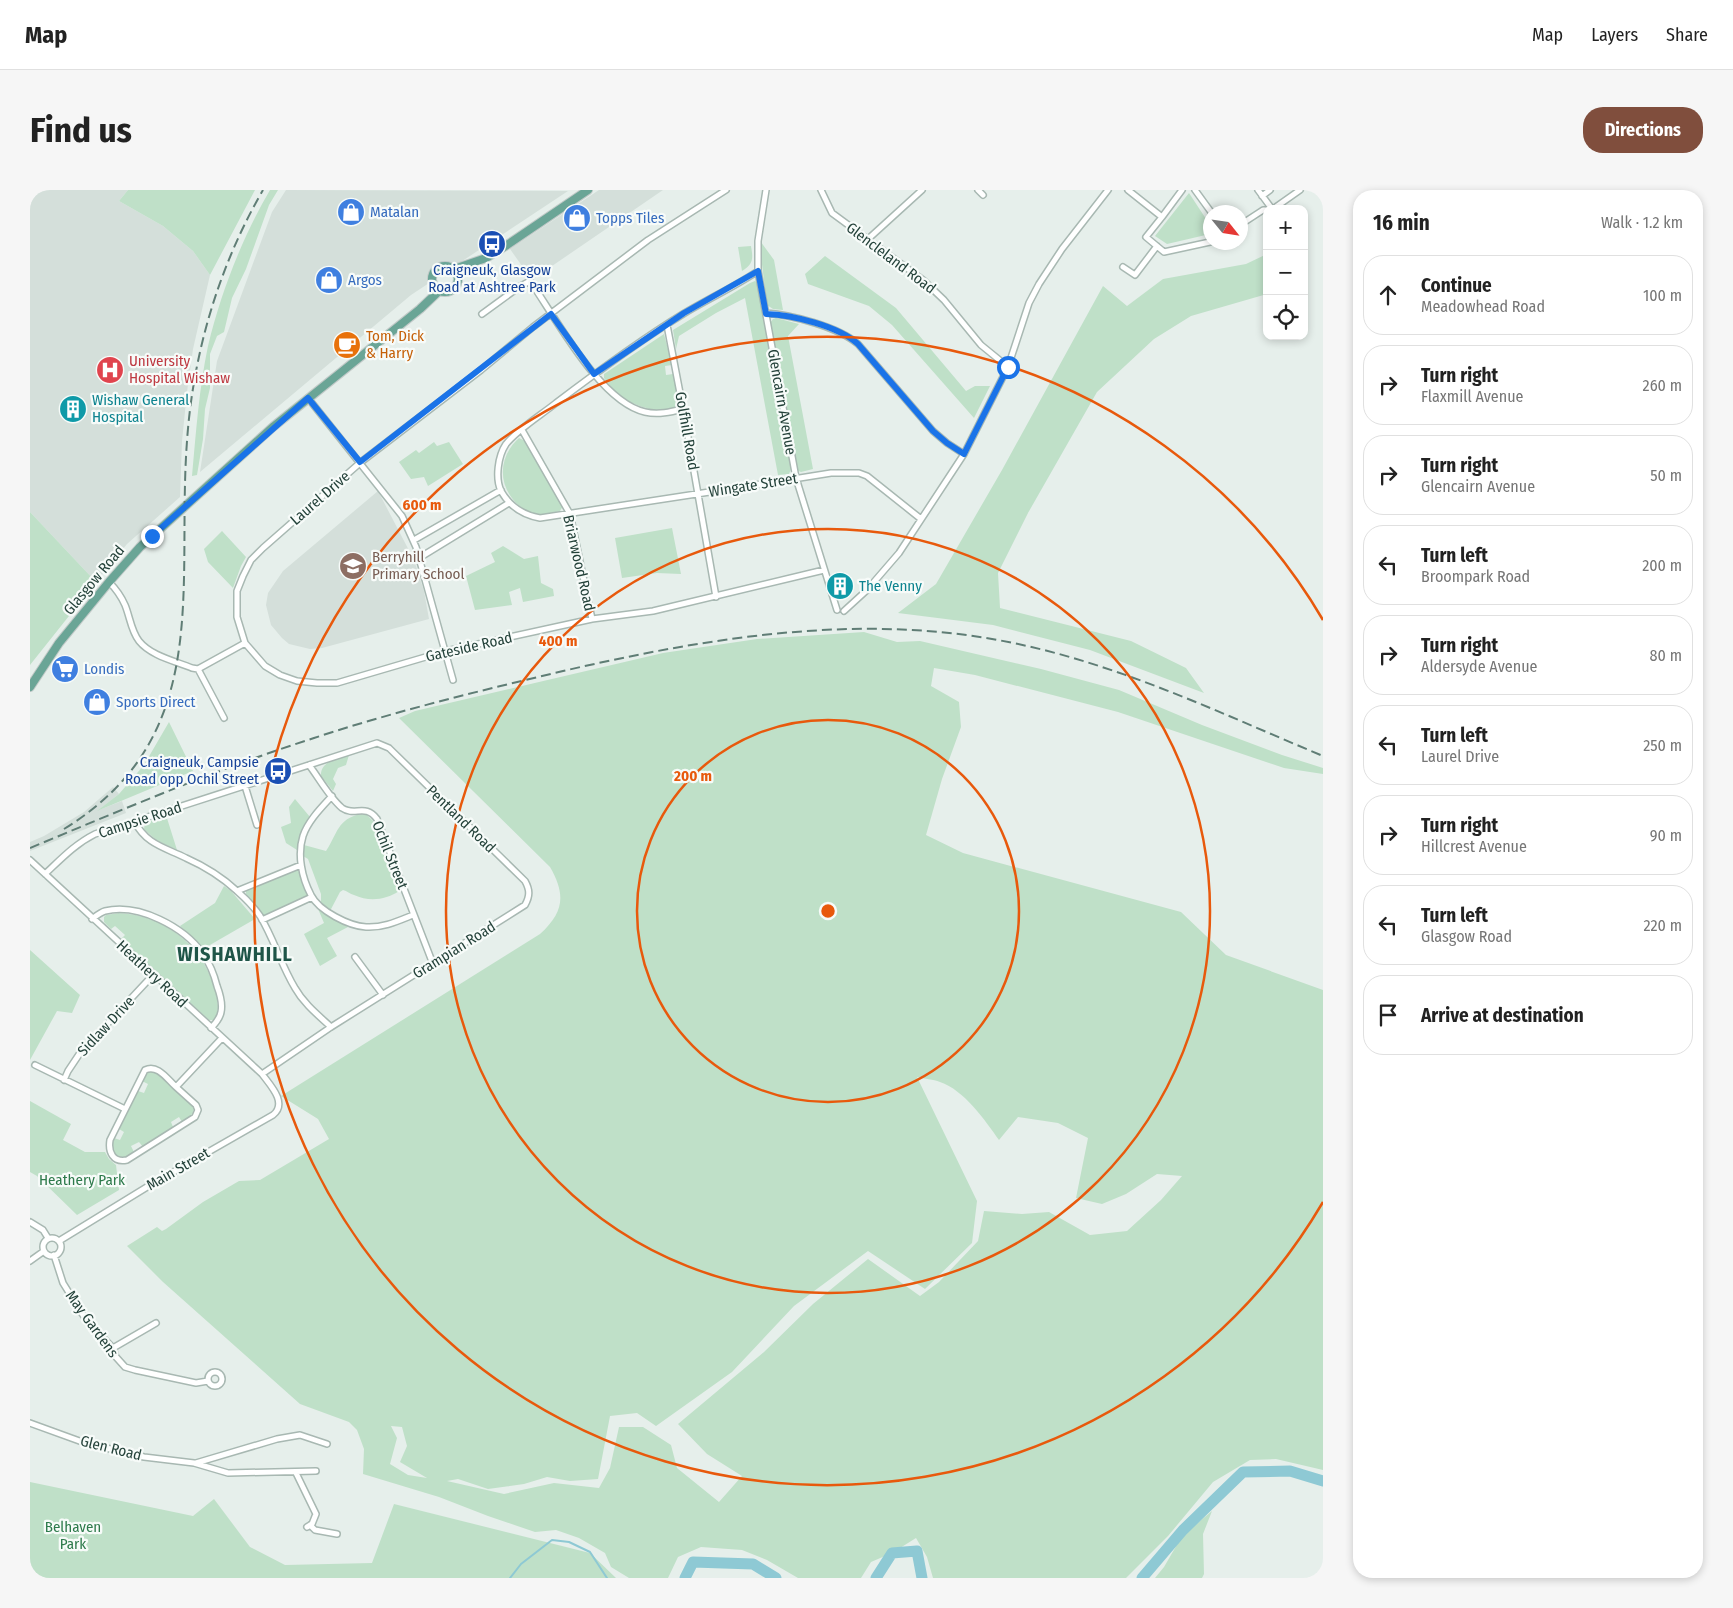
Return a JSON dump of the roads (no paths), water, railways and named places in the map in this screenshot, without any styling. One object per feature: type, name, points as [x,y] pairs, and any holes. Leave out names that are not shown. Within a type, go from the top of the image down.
[{"type":"main road","points":[[456,272],[486,258],[507,245],[588,190]]},
{"type":"main road","points":[[447,266],[456,272],[458,283],[454,289],[447,293],[436,288],[432,277],[436,270],[447,266]]},
{"type":"main road","name":"Glasgow Road","points":[[30,687],[60,644],[109,582],[140,547],[308,398],[420,309],[436,288]]},
{"type":"street","name":"Laurel Drive","points":[[244,642],[237,617],[237,591],[251,560],[263,548],[360,462],[551,314],[648,240],[726,190]]},
{"type":"street","name":"Glencairn Avenue","points":[[766,190],[758,230],[758,271],[796,478],[837,610]]},
{"type":"street","name":"Glencleland Road","points":[[821,190],[832,213],[922,280],[944,300],[981,344],[1008,367]]},
{"type":"street","points":[[867,240],[922,190]]},
{"type":"street","points":[[978,190],[983,195]]},
{"type":"street","points":[[844,611],[866,590],[899,553],[964,454],[1008,367],[1029,303],[1042,278],[1062,248],[1108,190]]},
{"type":"street","points":[[1128,190],[1162,217]]},
{"type":"street","points":[[1182,190],[1146,236],[1164,252],[1203,244]]},
{"type":"street","points":[[1195,190],[1206,205]]},
{"type":"street","points":[[1258,190],[1270,205]]},
{"type":"street","points":[[1262,196],[1270,190]]},
{"type":"street","points":[[1279,205],[1300,190]]},
{"type":"street","points":[[1248,220],[1263,210]]},
{"type":"street","points":[[1123,267],[1135,275],[1157,246]]},
{"type":"street","points":[[419,558],[509,503],[501,490],[498,473],[506,444],[522,430],[594,374],[666,325],[758,271]]},
{"type":"street","points":[[482,314],[530,281],[594,374],[610,392],[634,409],[646,412],[665,413],[683,409]]},
{"type":"street","points":[[766,314],[781,314],[839,331],[849,336],[933,431],[964,454]]},
{"type":"street","name":"Golfhill Road","points":[[666,325],[683,409],[716,597]]},
{"type":"street","points":[[308,398],[402,516],[414,540],[454,680]]},
{"type":"street","name":"Briarwood Road","points":[[522,430],[570,514],[592,619]]},
{"type":"street","name":"Wingate Street","points":[[509,503],[529,516],[540,518],[830,472],[859,473],[867,476],[921,519]]},
{"type":"street","points":[[414,540],[501,490]]},
{"type":"street","name":"Gateside Road","points":[[244,642],[265,666],[280,675],[317,683],[337,683],[446,651],[592,619],[652,611],[824,570]]},
{"type":"street","points":[[109,582],[125,604],[135,635],[140,643],[154,653],[198,669],[224,718]]},
{"type":"street","points":[[198,669],[244,642]]},
{"type":"street","name":"Campsie Road","points":[[45,874],[83,840],[95,834],[377,743]]},
{"type":"street","name":"Pentland Road","points":[[377,743],[389,748],[525,881],[529,895],[525,905]]},
{"type":"street","name":"Ochil Street","points":[[309,764],[342,807],[350,812],[367,810],[377,819],[433,964]]},
{"type":"street","points":[[245,786],[257,825]]},
{"type":"street","points":[[332,796],[319,810],[303,835],[301,843],[301,865],[312,897],[330,914],[357,926],[379,927],[414,915]]},
{"type":"street","points":[[134,822],[140,832],[150,841],[203,867],[228,883],[251,905],[262,920],[296,990],[316,1014],[331,1027]]},
{"type":"street","name":"Heathery Road","points":[[30,860],[262,1074],[272,1088]]},
{"type":"street","points":[[237,891],[301,865]]},
{"type":"street","points":[[262,920],[312,897]]},
{"type":"street","name":"Grampian Road","points":[[262,1074],[331,1027],[525,905]]},
{"type":"street","points":[[92,918],[104,911],[115,910],[143,914],[171,925],[200,950],[210,966],[221,996],[221,1013],[211,1028]]},
{"type":"street","points":[[355,957],[383,995]]},
{"type":"street","name":"Sidlaw Drive","points":[[64,1080],[80,1053],[153,975]]},
{"type":"street","points":[[176,1087],[222,1038]]},
{"type":"street","points":[[35,1065],[125,1110]]},
{"type":"street","points":[[156,1068],[176,1087],[196,1105],[198,1110],[195,1117],[127,1160],[121,1161],[112,1157],[109,1147],[110,1140],[145,1070],[156,1068]]},
{"type":"street","name":"Main Street","points":[[59,1241],[147,1187],[273,1115],[280,1102],[272,1088]]},
{"type":"street","points":[[30,1222],[42,1230],[48,1238]]},
{"type":"street","points":[[48,1238],[54,1238],[59,1241],[60,1250],[54,1255],[48,1255],[44,1251],[43,1245],[48,1238]]},
{"type":"street","points":[[30,1261],[44,1251]]},
{"type":"street","name":"May Gardens","points":[[54,1255],[63,1283],[88,1322],[113,1348],[121,1363],[129,1368],[196,1383],[208,1381]]},
{"type":"street","points":[[113,1348],[156,1323]]},
{"type":"street","name":"Glen Road","points":[[30,1422],[85,1443],[108,1449],[194,1463],[228,1473],[296,1473],[316,1471]]},
{"type":"street","name":"Glen Road","points":[[194,1463],[277,1439],[300,1435],[327,1444]]},
{"type":"street","points":[[296,1473],[315,1510],[315,1519],[308,1526],[315,1530],[337,1534]]},
{"type":"waterway","points":[[1142,1578],[1183,1530],[1243,1472],[1290,1471],[1323,1481]]},
{"type":"waterway","points":[[510,1578],[521,1564],[552,1540],[569,1542],[590,1552],[607,1578]]},
{"type":"waterway","points":[[876,1578],[892,1553],[917,1551],[922,1578]]},
{"type":"waterway","points":[[685,1578],[693,1562],[753,1564],[776,1578]]},
{"type":"railway","points":[[64,829],[112,792],[145,750],[166,704],[178,656],[183,604],[187,441],[195,375],[202,343],[221,280],[233,249],[263,190]]},
{"type":"railway","points":[[30,848],[242,763],[345,728],[407,710],[615,659],[722,640],[830,630],[884,629],[938,632],[992,639],[1035,648],[1078,659],[1161,688],[1323,756]]},
{"type":"place","name":"Matalan","points":[[351,212]]},
{"type":"place","name":"Topps Tiles","points":[[577,218]]},
{"type":"place","name":"Craigneuk, Glasgow Road at Ashtree Park","points":[[492,244]]},
{"type":"place","name":"Argos","points":[[329,280]]},
{"type":"place","name":"Tom, Dick & Harry","points":[[347,345]]},
{"type":"place","name":"University Hospital Wishaw","points":[[110,370]]},
{"type":"place","name":"Wishaw General Hospital","points":[[73,409]]},
{"type":"place","name":"Berryhill Primary School","points":[[353,566]]},
{"type":"place","name":"The Venny","points":[[840,586]]},
{"type":"place","name":"Londis","points":[[65,669]]},
{"type":"place","name":"Sports Direct","points":[[97,702]]},
{"type":"place","name":"Craigneuk, Campsie Road opp Ochil Street","points":[[278,771]]},
{"type":"district","name":"WISHAWHILL","points":[[235,954]]},
{"type":"park label","name":"Heathery Park","points":[[82,1180]]},
{"type":"park label","name":"Belhaven Park","points":[[73,1536]]}]
